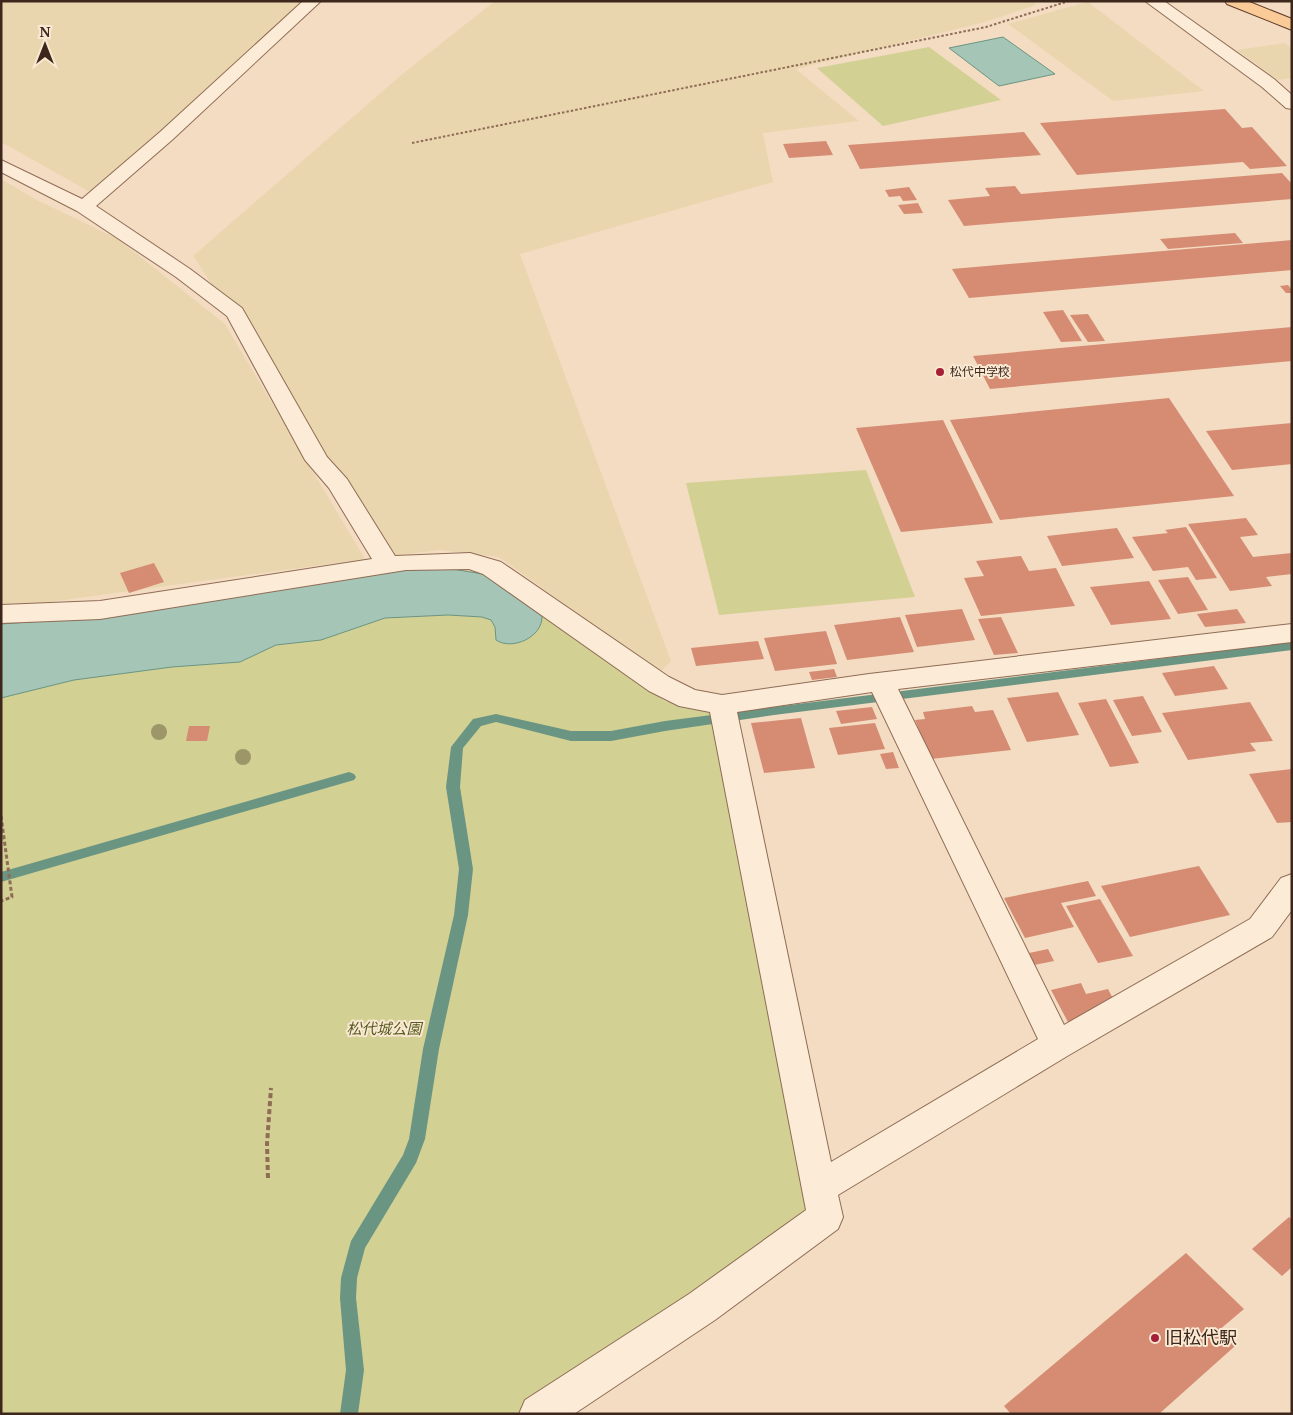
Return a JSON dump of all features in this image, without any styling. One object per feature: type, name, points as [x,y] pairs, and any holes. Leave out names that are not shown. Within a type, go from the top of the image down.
[{"type":"main road","points":[[1233,1],[1292,25]]},
{"type":"street","points":[[84,207],[166,136],[313,1]]},
{"type":"street","points":[[1153,1],[1272,86],[1292,104]]},
{"type":"street","points":[[1272,86],[1292,83]]},
{"type":"street","points":[[1,166],[84,207],[183,273],[235,312],[317,460],[339,484],[388,564]]},
{"type":"street","points":[[1,614],[100,610],[406,562],[470,562],[492,568],[659,684],[689,699],[722,705],[882,683],[1292,633]]},
{"type":"street","points":[[882,683],[1057,1045]]},
{"type":"street","points":[[540,1414],[702,1307],[825,1217],[722,705]]},
{"type":"street","points":[[819,1188],[1057,1045],[1261,928],[1292,886]]},
{"type":"path","points":[[412,143],[986,27],[1069,1]]},
{"type":"path","points":[[1,816],[12,897],[1,901]]},
{"type":"path","points":[[268,1178],[267,1144],[272,1088]]},
{"type":"shaded area","points":[[1,1],[303,1],[200,100],[90,192],[1,142]]},
{"type":"shaded area","points":[[495,1],[1033,1],[1036,5],[985,22],[796,69],[859,121],[763,133],[773,182],[520,254],[671,661],[660,673],[499,557],[440,550],[392,556],[193,256],[400,76]]},
{"type":"shaded area","points":[[1088,2],[1204,91],[1113,101],[1008,24]]},
{"type":"shaded area","points":[[1003,37],[1055,74],[999,86],[949,48]]},
{"type":"shaded area","points":[[1285,43],[1292,49],[1292,78],[1278,80],[1237,50]]},
{"type":"shaded area","points":[[1,179],[37,200],[118,239],[225,324],[365,559],[35,604],[1,606]]},
{"type":"shaded area","points":[[452,569],[483,574],[542,616],[541,624],[537,630],[525,640],[510,644],[496,640],[495,627],[491,620],[482,617],[448,615],[385,618],[321,640],[276,645],[240,662],[172,667],[74,680],[1,698],[1,624],[98,617],[396,570]]},
{"type":"green space","points":[[929,47],[1001,100],[883,126],[817,68]]},
{"type":"green space","points":[[866,470],[915,597],[719,615],[686,483]]},
{"type":"green space","name":"松代城公園","points":[[472,571],[483,574],[665,701],[714,712],[809,1221],[515,1414],[1,1414],[1,624],[98,617]]},
{"type":"building","points":[[1225,109],[1242,128],[1252,127],[1287,166],[1250,169],[1243,162],[1077,175],[1040,123]]},
{"type":"building","points":[[1024,132],[1041,155],[860,169],[848,145]]},
{"type":"building","points":[[826,141],[833,155],[789,158],[783,144]]},
{"type":"building","points":[[1282,173],[1292,184],[1292,199],[964,226],[948,200],[990,196],[985,188],[1015,186],[1021,194]]},
{"type":"building","points":[[909,187],[917,200],[903,201],[900,196],[889,197],[885,190]]},
{"type":"building","points":[[918,203],[923,213],[904,214],[898,205]]},
{"type":"building","points":[[1235,233],[1243,243],[1168,249],[1160,239]]},
{"type":"building","points":[[1292,240],[1292,270],[969,298],[952,269]]},
{"type":"building","points":[[1288,285],[1292,293],[1286,293],[1280,286]]},
{"type":"building","points":[[1063,310],[1082,341],[1061,342],[1043,312]]},
{"type":"building","points":[[1088,314],[1105,341],[1088,342],[1070,315]]},
{"type":"building","points":[[1292,327],[1292,361],[990,389],[973,356]]},
{"type":"building","points":[[1169,398],[1234,496],[1000,520],[950,420]]},
{"type":"building","points":[[943,420],[993,523],[901,532],[856,428]]},
{"type":"building","points":[[1292,423],[1292,464],[1232,470],[1206,431]]},
{"type":"building","points":[[1246,518],[1258,535],[1240,537],[1253,557],[1292,553],[1292,574],[1266,577],[1272,586],[1230,591],[1188,524]]},
{"type":"building","points":[[1186,527],[1217,578],[1196,580],[1188,567],[1153,571],[1132,537],[1168,533],[1165,530]]},
{"type":"building","points":[[1117,528],[1134,558],[1062,566],[1047,536]]},
{"type":"building","points":[[1021,556],[1029,571],[1056,568],[1075,606],[981,616],[964,578],[984,576],[976,561]]},
{"type":"building","points":[[154,563],[164,582],[129,593],[120,573]]},
{"type":"building","points":[[1188,577],[1208,610],[1178,614],[1158,580]]},
{"type":"building","points":[[1149,581],[1171,619],[1111,625],[1090,587]]},
{"type":"building","points":[[962,609],[975,640],[917,647],[905,615]]},
{"type":"building","points":[[1237,609],[1246,623],[1205,627],[1197,614]]},
{"type":"building","points":[[900,617],[914,652],[847,660],[834,625]]},
{"type":"building","points":[[1001,617],[1018,653],[994,655],[978,619]]},
{"type":"building","points":[[826,631],[837,664],[775,671],[764,638]]},
{"type":"building","points":[[758,641],[764,659],[696,666],[691,648]]},
{"type":"building","points":[[1214,666],[1228,689],[1175,696],[1162,673]]},
{"type":"building","points":[[834,669],[837,677],[812,680],[809,672]]},
{"type":"building","points":[[1058,692],[1079,735],[1027,742],[1007,698]]},
{"type":"building","points":[[1143,696],[1162,732],[1132,736],[1113,700]]},
{"type":"building","points":[[1106,699],[1139,763],[1110,767],[1078,703]]},
{"type":"building","points":[[1250,702],[1273,741],[1250,743],[1256,751],[1188,760],[1162,713]]},
{"type":"building","points":[[972,706],[975,712],[993,710],[1011,750],[931,759],[915,720],[925,719],[923,712]]},
{"type":"building","points":[[872,707],[877,719],[841,724],[836,711]]},
{"type":"building","points":[[801,718],[815,768],[764,773],[751,723]]},
{"type":"building","points":[[875,723],[885,749],[838,755],[829,728]]},
{"type":"building","points":[[189,726],[210,726],[207,741],[186,741]]},
{"type":"building","points":[[893,752],[899,768],[886,769],[880,754]]},
{"type":"building","points":[[1292,769],[1292,822],[1277,823],[1249,774]]},
{"type":"building","points":[[1199,866],[1230,915],[1130,937],[1101,886]]},
{"type":"building","points":[[1088,881],[1096,896],[1061,903],[1074,927],[1025,938],[1004,898]]},
{"type":"building","points":[[1100,899],[1133,956],[1098,963],[1066,906]]},
{"type":"building","points":[[1048,949],[1054,961],[1034,965],[1029,953]]},
{"type":"building","points":[[1081,983],[1086,994],[1108,989],[1120,1012],[1069,1024],[1051,990]]},
{"type":"building","points":[[1289,1217],[1292,1220],[1292,1267],[1282,1276],[1252,1249]]},
{"type":"building","name":"旧松代駅","points":[[1186,1253],[1244,1309],[1218,1331],[1235,1346],[1159,1414],[1011,1414],[1004,1406]]},
{"type":"waterway","points":[[349,1414],[355,1370],[348,1298],[349,1278],[357,1246],[410,1158],[417,1139],[431,1049],[461,915],[466,869],[453,787],[457,747],[477,722],[496,718],[571,736],[611,736],[665,726],[774,711],[1292,646]]},
{"type":"waterway","points":[[1,877],[349,777]]},
{"type":"place","name":"松代中学校","points":[[940,372]]},
{"type":"place","name":"旧松代駅","points":[[1155,1338]]}]
